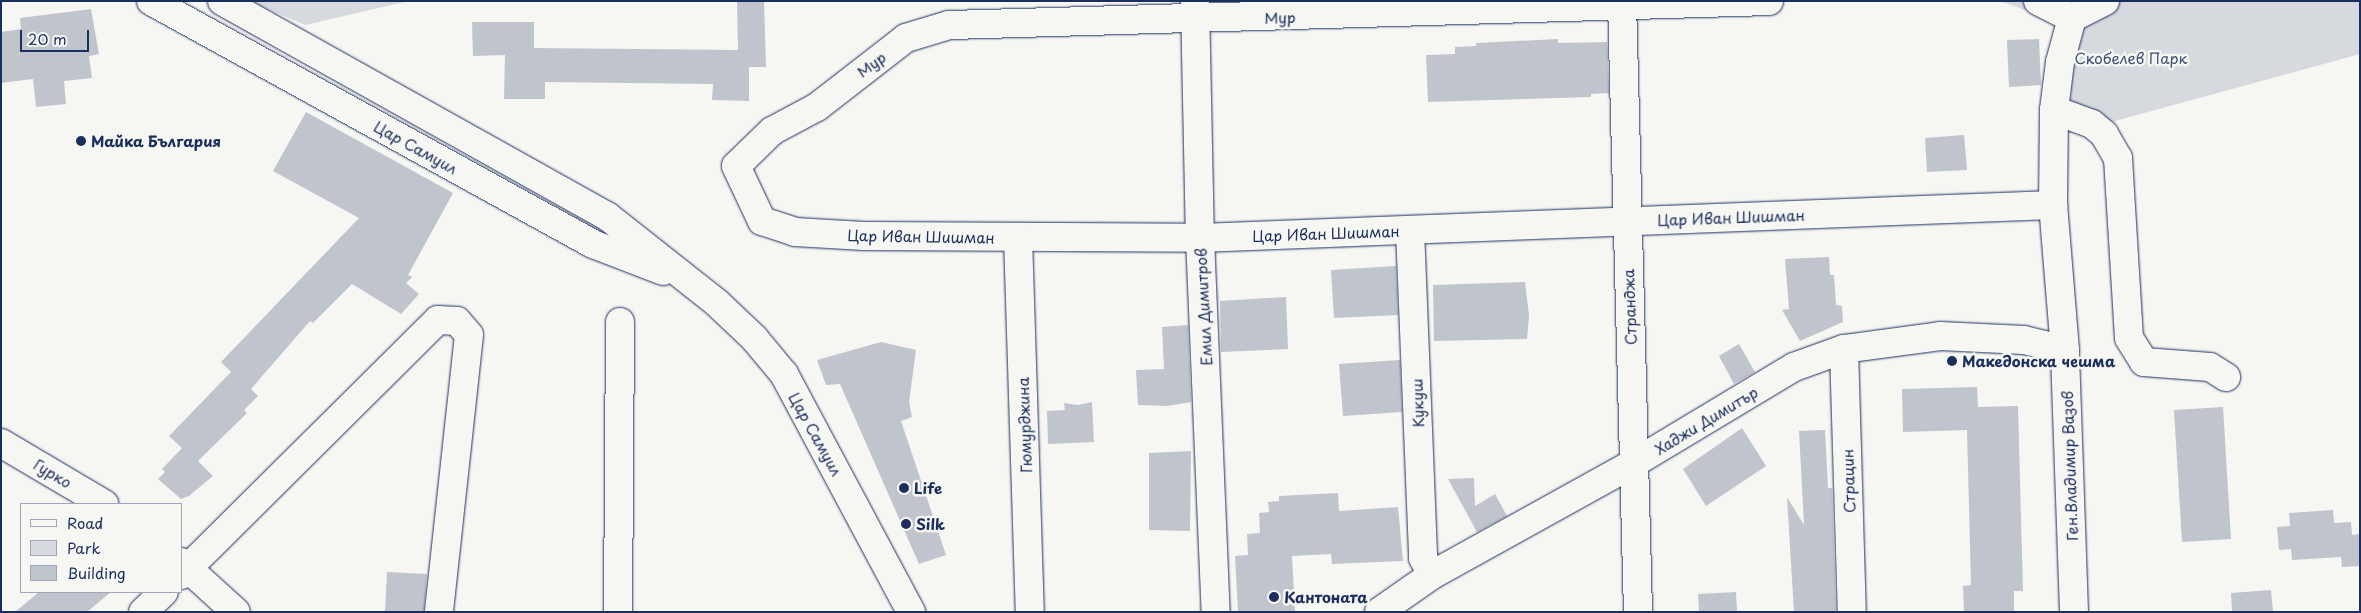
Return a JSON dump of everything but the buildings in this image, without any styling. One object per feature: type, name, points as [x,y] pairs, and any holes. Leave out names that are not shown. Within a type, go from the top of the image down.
[{"type":"street","name":"Цар Самуил","points":[[151,1],[593,244],[688,280]]},
{"type":"street","name":"Цар Самуил","points":[[222,1],[606,216],[688,280],[754,338],[784,374],[911,612]]},
{"type":"street","name":"Мур","points":[[817,107],[868,65],[906,38],[949,25],[1195,11],[1769,1]]},
{"type":"street","points":[[2038,1],[2072,18],[2105,1]]},
{"type":"street","name":"Странджа","points":[[1623,4],[1626,221],[1638,612]]},
{"type":"street","name":"Емил Димитров","points":[[1195,11],[1200,238],[1216,612]]},
{"type":"street","name":"Ген.Владимир Вазов","points":[[2072,18],[2060,62],[2054,110],[2054,205],[2065,350],[2074,612]]},
{"type":"street","name":"Цар Иван Шишман","points":[[817,107],[772,131],[736,166],[762,221],[795,232],[864,236],[1200,238],[2054,205]]},
{"type":"street","points":[[2054,110],[2092,124],[2104,134],[2118,158],[2129,338],[2144,362],[2210,368],[2226,377]]},
{"type":"street","name":"Кукуш","points":[[1410,230],[1423,558],[1432,575]]},
{"type":"street","name":"Гюмурджина","points":[[1018,238],[1030,612]]},
{"type":"street","points":[[236,612],[184,569],[438,320],[457,321],[469,335],[440,612]]},
{"type":"street","points":[[618,612],[620,322]]},
{"type":"street","name":"Хаджи Димитър","points":[[1379,612],[1432,575],[1634,463],[1794,367],[1844,350],[1940,336],[2024,340],[2065,350]]},
{"type":"street","name":"Страцин","points":[[1844,350],[1852,612]]},
{"type":"street","name":"Гурко","points":[[1,443],[102,503]]},
{"type":"street","points":[[143,612],[163,593]]},
{"type":"green space","points":[[249,1],[409,1],[305,25]]},
{"type":"green space","name":"Скобелев Парк","points":[[2000,1],[2360,1],[2360,54],[2067,134],[2077,29]]},
{"type":"place","name":"Майка България","points":[[81,141]]},
{"type":"place","name":"Македонска чешма","points":[[1952,361]]},
{"type":"place","name":"Life","points":[[904,488]]},
{"type":"place","name":"Silk","points":[[906,524]]},
{"type":"place","name":"Кантоната","points":[[1274,597]]}]
